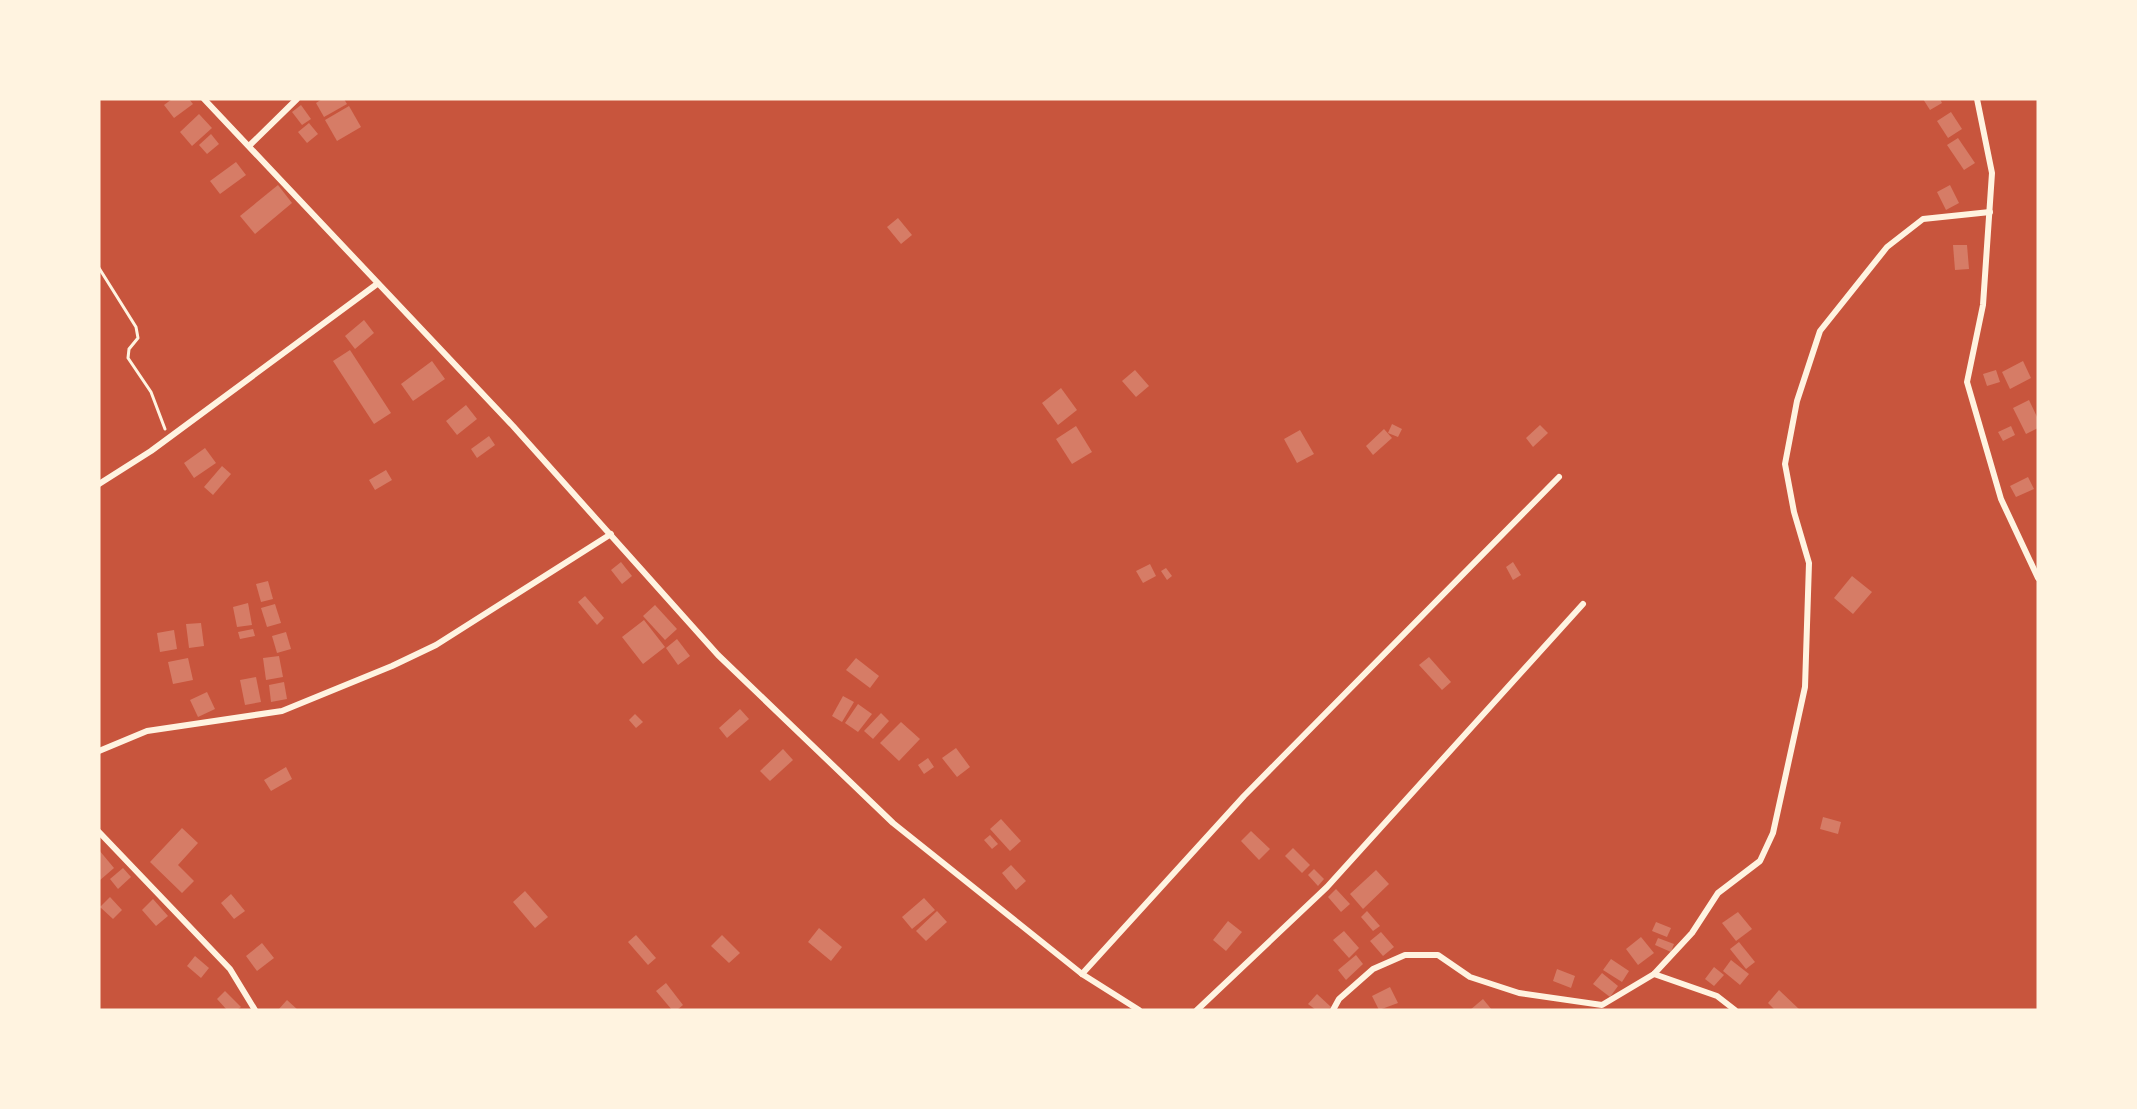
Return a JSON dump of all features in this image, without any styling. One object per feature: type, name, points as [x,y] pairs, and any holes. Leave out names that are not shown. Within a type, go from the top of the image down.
[{"type":"street","points":[[204,99],[513,426],[718,655],[893,823],[1082,974],[1139,1010]]},
{"type":"street","points":[[249,146],[297,99]]},
{"type":"street","points":[[1977,99],[1992,173],[1983,305],[1967,382],[2001,499],[2038,578]]},
{"type":"street","points":[[1333,1010],[1339,999],[1373,969],[1405,955],[1438,955],[1470,977],[1519,993],[1602,1005],[1654,974],[1692,933],[1718,893],[1760,861],[1773,833],[1805,687],[1809,563],[1794,512],[1785,464],[1797,401],[1820,331],[1887,248],[1923,219],[1990,212]]},
{"type":"street","points":[[99,484],[166,440],[377,284]]},
{"type":"street","points":[[1082,974],[1244,796],[1559,477]]},
{"type":"street","points":[[99,751],[147,731],[282,711],[392,666],[436,645],[611,534]]},
{"type":"street","points":[[1197,1010],[1328,887],[1583,604]]},
{"type":"street","points":[[99,832],[230,969],[255,1010]]},
{"type":"street","points":[[1654,974],[1717,996],[1735,1010]]},
{"type":"path","points":[[99,268],[136,327],[138,338],[129,349],[128,358],[151,392],[164,422],[166,440]]},
{"type":"building","points":[[172,99],[189,99],[193,104],[174,118],[164,105]]},
{"type":"building","points":[[322,99],[344,99],[347,104],[324,117],[316,103]]},
{"type":"building","points":[[1923,99],[1940,99],[1942,103],[1930,110]]},
{"type":"building","points":[[301,105],[311,119],[302,125],[292,112]]},
{"type":"building","points":[[349,106],[361,127],[337,141],[325,120]]},
{"type":"building","points":[[1951,112],[1962,129],[1948,138],[1937,121]]},
{"type":"building","points":[[199,114],[212,128],[192,146],[180,132]]},
{"type":"building","points":[[309,123],[318,134],[307,143],[298,132]]},
{"type":"building","points":[[211,134],[219,144],[207,154],[199,145]]},
{"type":"building","points":[[1958,138],[1975,163],[1964,170],[1947,145]]},
{"type":"building","points":[[236,162],[246,175],[220,194],[210,181]]},
{"type":"building","points":[[278,185],[292,203],[255,234],[240,216]]},
{"type":"building","points":[[1950,185],[1959,203],[1946,210],[1937,192]]},
{"type":"building","points":[[898,218],[912,235],[901,244],[887,227]]},
{"type":"building","points":[[1953,245],[1967,245],[1969,269],[1955,270]]},
{"type":"building","points":[[364,320],[374,333],[355,349],[345,336]]},
{"type":"building","points":[[350,350],[391,413],[374,424],[333,361]]},
{"type":"building","points":[[432,361],[445,379],[413,401],[401,384]]},
{"type":"building","points":[[2023,361],[2031,378],[2010,389],[2002,372]]},
{"type":"building","points":[[1135,370],[1149,386],[1136,397],[1122,381]]},
{"type":"building","points":[[1996,370],[2000,382],[1987,386],[1983,374]]},
{"type":"building","points":[[1061,388],[1077,410],[1058,425],[1042,403]]},
{"type":"building","points":[[2029,400],[2038,419],[2038,428],[2026,434],[2013,408]]},
{"type":"building","points":[[466,405],[477,419],[457,435],[446,421]]},
{"type":"building","points":[[1392,424],[1402,429],[1398,437],[1388,433]]},
{"type":"building","points":[[1540,425],[1548,433],[1533,447],[1526,438]]},
{"type":"building","points":[[1076,426],[1092,452],[1072,464],[1056,439]]},
{"type":"building","points":[[2011,426],[2015,435],[2003,441],[1998,432]]},
{"type":"building","points":[[1384,429],[1392,438],[1373,455],[1366,446]]},
{"type":"building","points":[[1300,430],[1314,454],[1297,463],[1284,439]]},
{"type":"building","points":[[489,436],[495,445],[477,458],[471,449]]},
{"type":"building","points":[[205,448],[216,463],[194,478],[184,463]]},
{"type":"building","points":[[222,466],[231,474],[213,495],[204,487]]},
{"type":"building","points":[[386,470],[392,480],[375,490],[369,480]]},
{"type":"building","points":[[2028,477],[2034,489],[2016,497],[2010,486]]},
{"type":"building","points":[[621,562],[632,576],[622,584],[611,570]]},
{"type":"building","points":[[1513,562],[1521,575],[1513,580],[1506,567]]},
{"type":"building","points":[[1150,564],[1156,576],[1143,583],[1136,571]]},
{"type":"building","points":[[1166,568],[1172,576],[1167,580],[1161,571]]},
{"type":"building","points":[[1852,576],[1872,592],[1853,614],[1834,598]]},
{"type":"building","points":[[268,581],[273,599],[261,602],[256,584]]},
{"type":"building","points":[[585,596],[604,618],[597,625],[578,602]]},
{"type":"building","points":[[248,603],[252,625],[237,627],[233,607]]},
{"type":"building","points":[[275,604],[281,623],[267,627],[261,608]]},
{"type":"building","points":[[655,605],[677,629],[665,640],[643,616]]},
{"type":"building","points":[[644,620],[665,647],[643,664],[622,637]]},
{"type":"building","points":[[201,623],[204,646],[189,648],[186,624]]},
{"type":"building","points":[[253,629],[255,636],[240,639],[238,632]]},
{"type":"building","points":[[174,630],[177,649],[160,652],[157,633]]},
{"type":"building","points":[[286,632],[291,649],[277,653],[272,636]]},
{"type":"building","points":[[677,639],[690,656],[678,665],[666,648]]},
{"type":"building","points":[[279,656],[283,677],[266,680],[263,658]]},
{"type":"building","points":[[1429,657],[1451,682],[1442,690],[1419,665]]},
{"type":"building","points":[[188,658],[193,680],[173,684],[168,662]]},
{"type":"building","points":[[856,658],[879,676],[870,688],[846,670]]},
{"type":"building","points":[[256,677],[261,702],[245,705],[240,680]]},
{"type":"building","points":[[284,682],[287,699],[271,702],[269,685]]},
{"type":"building","points":[[207,692],[215,709],[198,717],[190,700]]},
{"type":"building","points":[[843,696],[854,702],[842,722],[832,716]]},
{"type":"building","points":[[858,704],[872,714],[858,732],[845,723]]},
{"type":"building","points":[[740,709],[749,719],[727,738],[719,728]]},
{"type":"building","points":[[881,713],[889,721],[873,739],[864,731]]},
{"type":"building","points":[[635,714],[643,722],[636,728],[629,720]]},
{"type":"building","points":[[901,722],[920,739],[899,761],[880,743]]},
{"type":"building","points":[[956,748],[970,767],[957,777],[942,758]]},
{"type":"building","points":[[783,749],[793,760],[770,781],[760,771]]},
{"type":"building","points":[[928,758],[934,767],[924,774],[918,765]]},
{"type":"building","points":[[286,767],[292,779],[271,791],[264,780]]},
{"type":"building","points":[[1823,817],[1841,822],[1838,834],[1820,829]]},
{"type":"building","points":[[1001,819],[1021,841],[1010,851],[990,829]]},
{"type":"building","points":[[182,828],[198,843],[178,865],[194,881],[182,893],[150,862]]},
{"type":"building","points":[[1251,831],[1270,849],[1259,860],[1241,841]]},
{"type":"building","points":[[990,835],[998,844],[992,849],[984,840]]},
{"type":"building","points":[[1293,848],[1310,865],[1302,873],[1285,856]]},
{"type":"building","points":[[99,850],[114,868],[99,881]]},
{"type":"building","points":[[1011,865],[1026,881],[1016,890],[1002,873]]},
{"type":"building","points":[[123,868],[131,877],[118,889],[110,879]]},
{"type":"building","points":[[1314,869],[1324,879],[1318,886],[1308,875]]},
{"type":"building","points":[[1376,870],[1389,884],[1363,909],[1350,894]]},
{"type":"building","points":[[1336,889],[1350,904],[1341,912],[1328,897]]},
{"type":"building","points":[[525,891],[548,917],[535,928],[513,902]]},
{"type":"building","points":[[231,894],[245,911],[234,919],[221,903]]},
{"type":"building","points":[[110,897],[122,910],[113,919],[100,907]]},
{"type":"building","points":[[924,898],[935,910],[912,929],[902,917]]},
{"type":"building","points":[[153,899],[168,916],[156,926],[142,910]]},
{"type":"building","points":[[937,911],[947,922],[926,941],[916,931]]},
{"type":"building","points":[[1367,911],[1380,926],[1373,931],[1361,917]]},
{"type":"building","points":[[1738,912],[1752,929],[1736,941],[1722,923]]},
{"type":"building","points":[[1228,921],[1242,932],[1226,951],[1213,940]]},
{"type":"building","points":[[1656,922],[1671,928],[1667,937],[1652,931]]},
{"type":"building","points":[[819,928],[842,947],[831,961],[808,942]]},
{"type":"building","points":[[1344,931],[1359,948],[1349,958],[1333,940]]},
{"type":"building","points":[[1381,932],[1394,947],[1383,956],[1370,941]]},
{"type":"building","points":[[636,935],[656,958],[648,965],[628,942]]},
{"type":"building","points":[[722,935],[740,953],[729,963],[711,946]]},
{"type":"building","points":[[1641,937],[1654,953],[1638,965],[1626,949]]},
{"type":"building","points":[[1658,938],[1674,944],[1671,952],[1655,945]]},
{"type":"building","points":[[1739,942],[1755,962],[1746,969],[1730,949]]},
{"type":"building","points":[[262,943],[274,958],[257,971],[246,956]]},
{"type":"building","points":[[1356,955],[1363,964],[1346,980],[1338,970]]},
{"type":"building","points":[[195,956],[209,968],[201,978],[187,966]]},
{"type":"building","points":[[1611,959],[1629,971],[1622,982],[1603,970]]},
{"type":"building","points":[[1731,960],[1749,974],[1740,985],[1723,971]]},
{"type":"building","points":[[1714,967],[1724,975],[1714,986],[1705,979]]},
{"type":"building","points":[[1557,969],[1575,976],[1571,988],[1553,981]]},
{"type":"building","points":[[1602,973],[1618,986],[1610,997],[1593,984]]},
{"type":"building","points":[[666,983],[683,1005],[677,1010],[672,1010],[656,991]]},
{"type":"building","points":[[1390,987],[1398,1003],[1379,1010],[1372,996]]},
{"type":"building","points":[[1779,990],[1800,1010],[1775,1010],[1768,1003]]},
{"type":"building","points":[[225,991],[241,1007],[237,1010],[227,1010],[217,999]]},
{"type":"building","points":[[1317,994],[1331,1007],[1329,1010],[1316,1010],[1308,1004]]},
{"type":"building","points":[[1483,999],[1492,1010],[1470,1010]]},
{"type":"building","points":[[287,1000],[298,1010],[278,1010]]}]
